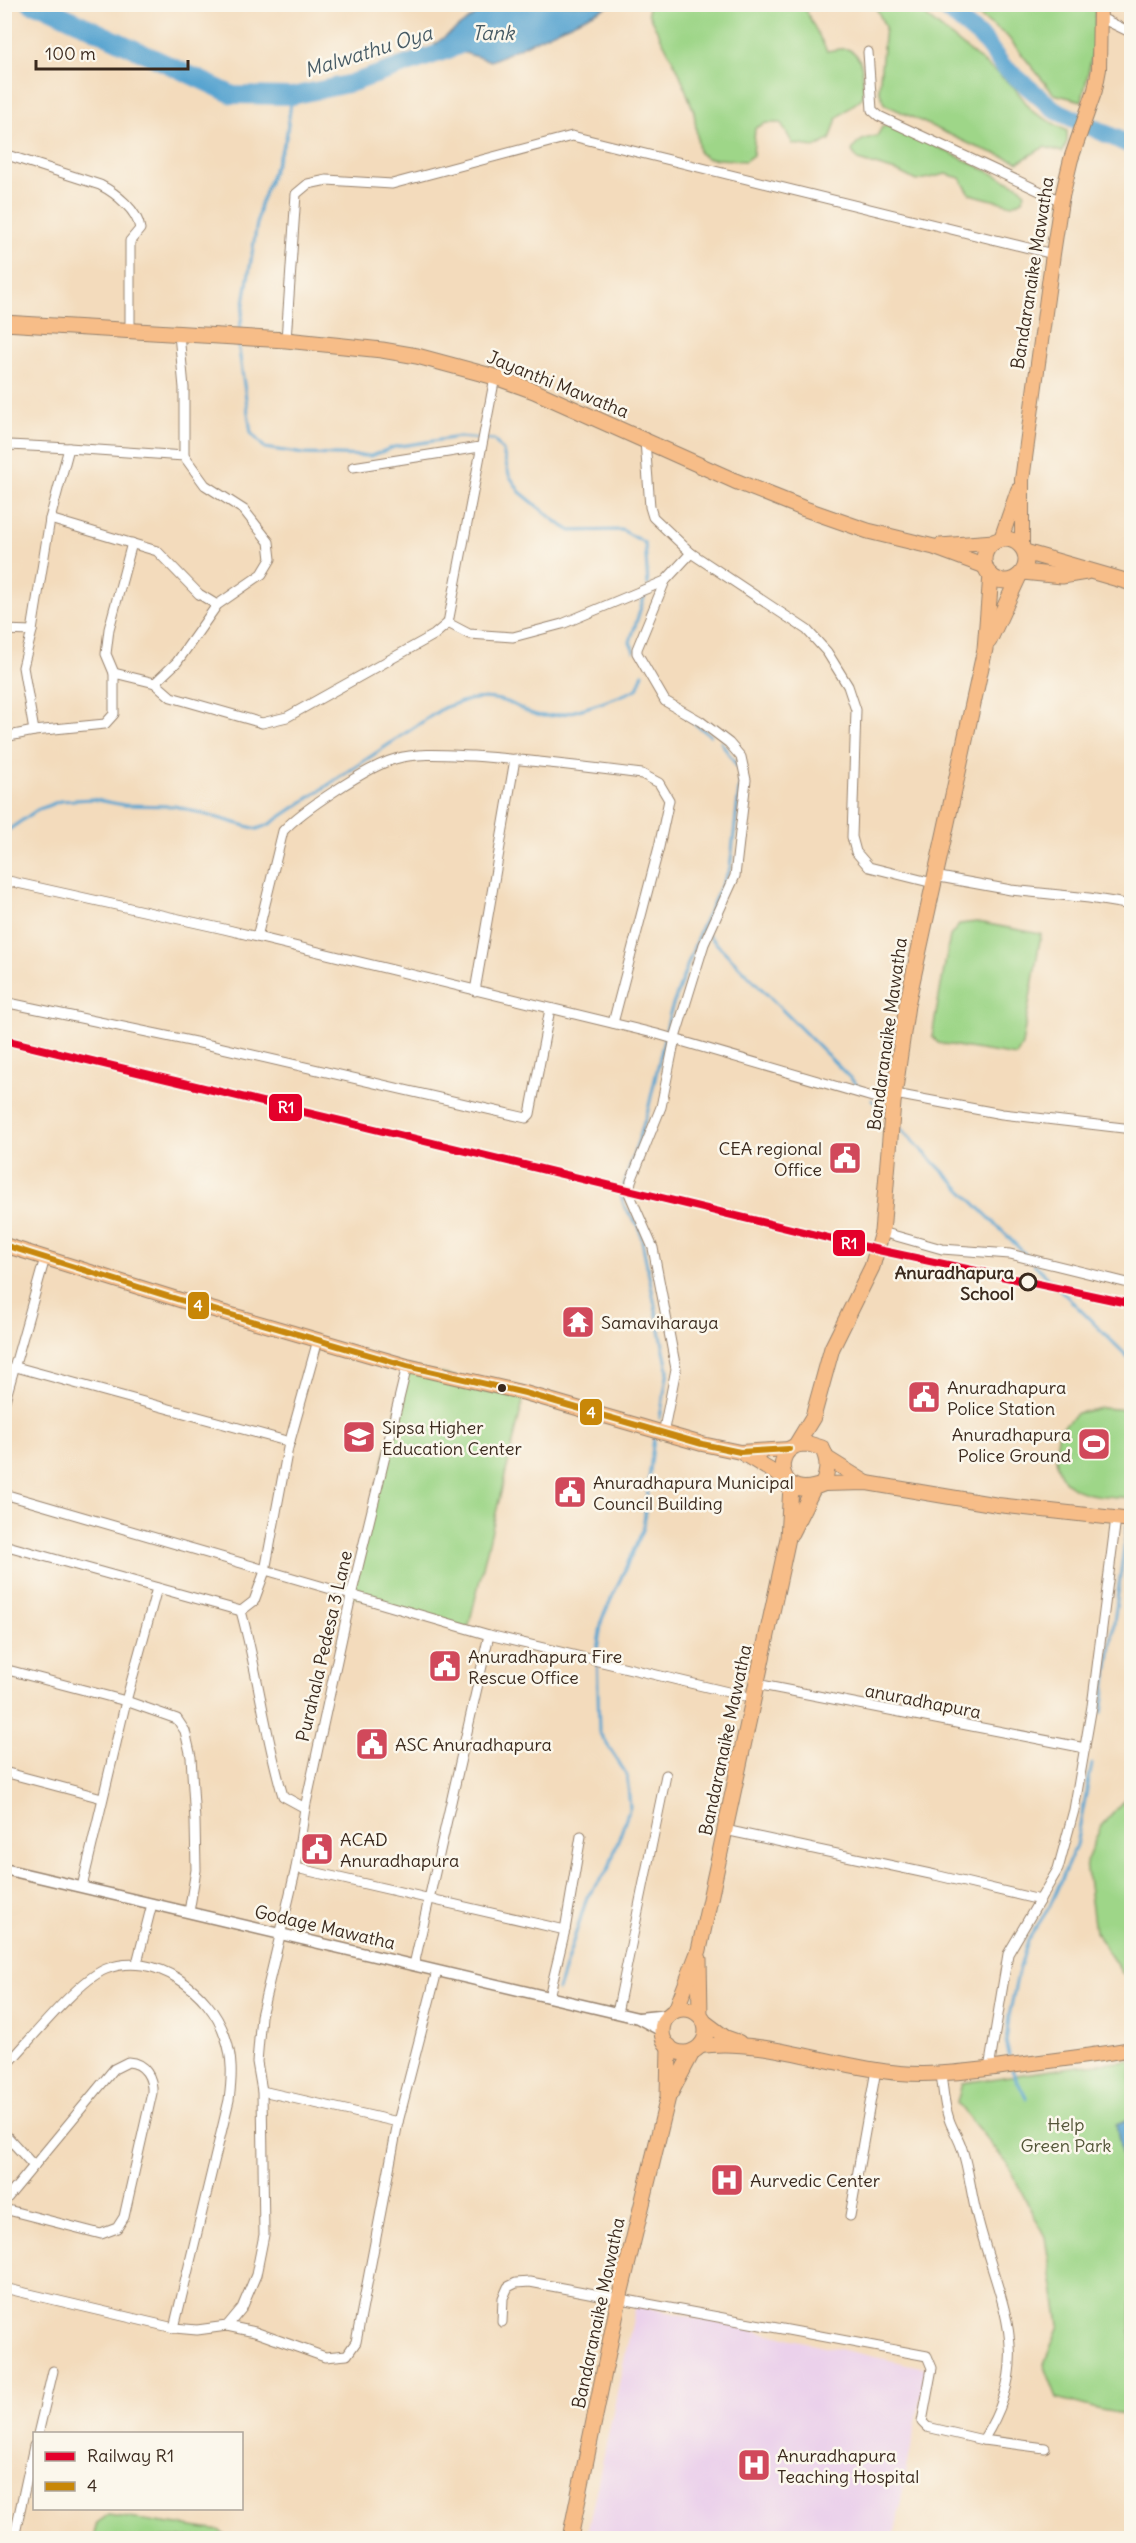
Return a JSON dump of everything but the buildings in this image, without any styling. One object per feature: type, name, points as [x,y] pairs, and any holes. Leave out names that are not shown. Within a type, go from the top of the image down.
[{"type":"highway","name":"Jayanthi Mawatha","points":[[4,323],[286,340],[417,356],[495,377],[565,404],[645,441],[805,509],[868,531],[934,547],[988,570]]},
{"type":"highway","points":[[1086,572],[1062,576],[1021,574],[1005,581],[988,570],[986,552],[997,541],[1012,540],[1023,549],[1062,561],[1086,572],[1131,583]]},
{"type":"highway","name":"Jayanthi Mawatha","points":[[934,547],[997,541]]},
{"type":"highway","points":[[1021,574],[1026,566],[1023,549]]},
{"type":"highway","name":"Bandaranaike Mawatha","points":[[792,1447],[813,1417],[832,1348],[872,1267],[882,1232],[894,1098],[907,1005],[985,649],[988,570]]},
{"type":"highway","name":"Bandaranaike Mawatha","points":[[985,649],[1021,574]]},
{"type":"highway","points":[[813,1417],[824,1453],[827,1471],[818,1486],[802,1490],[788,1483],[782,1464],[792,1447],[809,1443],[824,1453]]},
{"type":"highway","name":"Bandaranaike Mawatha","points":[[672,2012],[699,1950],[788,1538],[788,1483]]},
{"type":"highway","name":"Bandaranaike Mawatha","points":[[788,1538],[818,1486]]},
{"type":"highway","name":"Bandaranaike Mawatha","points":[[699,1950],[703,2018]]},
{"type":"highway","points":[[690,2009],[703,2018],[706,2035],[697,2049],[680,2053],[669,2046],[664,2039],[662,2031],[672,2012],[690,2009]]},
{"type":"highway","name":"Bandaranaike Mawatha","points":[[570,2538],[619,2299],[668,2097],[669,2046]]},
{"type":"highway","name":"Bandaranaike Mawatha","points":[[668,2097],[697,2049]]},
{"type":"main road","name":"Bandaranaike Mawatha","points":[[1023,549],[1022,480],[1053,254],[1061,201],[1071,159],[1100,69],[1100,11]]},
{"type":"main road","name":"Bandaranaike Mawatha","points":[[997,541],[1022,480]]},
{"type":"main road","points":[[4,1245],[180,1300],[407,1366],[525,1393],[663,1434],[740,1452],[792,1447]]},
{"type":"main road","points":[[740,1452],[788,1483]]},
{"type":"main road","points":[[824,1453],[867,1483]]},
{"type":"main road","points":[[818,1486],[867,1483],[999,1505],[1131,1520]]},
{"type":"main road","points":[[703,2018],[725,2037],[755,2048]]},
{"type":"main road","points":[[697,2049],[712,2045],[755,2048],[876,2070],[941,2074],[1131,2049]]},
{"type":"street","points":[[1100,11],[1131,33]]},
{"type":"street","points":[[868,52],[872,110],[879,116],[1061,201]]},
{"type":"street","points":[[286,340],[296,194],[308,184],[327,180],[393,184],[572,136],[1053,254]]},
{"type":"street","points":[[4,154],[108,189],[137,218],[140,229],[130,241],[130,331]]},
{"type":"street","points":[[155,683],[177,662],[218,605],[262,574],[271,559],[269,542],[244,510],[205,485],[184,456],[184,388],[179,334]]},
{"type":"street","points":[[114,673],[155,683],[171,697],[261,723],[287,717],[297,712],[434,634],[448,623],[495,377]]},
{"type":"street","points":[[645,441],[650,507],[653,517],[691,553],[807,630],[827,652],[848,686],[856,710],[852,837],[856,852],[869,867],[933,880],[1131,905]]},
{"type":"street","points":[[4,450],[9,445],[184,456]]},
{"type":"street","points":[[353,466],[481,445]]},
{"type":"street","points":[[34,731],[23,667],[32,631],[50,519],[69,448]]},
{"type":"street","points":[[50,519],[157,551],[199,594],[218,605]]},
{"type":"street","points":[[4,737],[34,731],[105,724],[114,714],[114,673],[106,654],[109,629],[132,543]]},
{"type":"street","points":[[663,1434],[676,1369],[653,1248],[629,1193],[631,1181],[661,1107],[672,1038],[704,944],[735,876],[746,780],[741,757],[729,743],[700,721],[665,701],[659,695],[637,653],[665,581],[691,553]]},
{"type":"street","points":[[448,623],[469,634],[513,637],[562,624],[665,581]]},
{"type":"street","points":[[4,630],[32,631]]},
{"type":"street","points":[[257,938],[283,831],[294,819],[311,807],[383,763],[397,758],[439,754],[515,759],[642,774],[659,783],[669,800],[613,1023]]},
{"type":"street","points":[[475,991],[515,759]]},
{"type":"street","points":[[4,880],[613,1023],[894,1098],[1002,1114],[1131,1129]]},
{"type":"street","points":[[4,1002],[214,1046],[526,1118],[530,1114],[550,1009]]},
{"type":"street","points":[[882,1232],[942,1249],[1010,1254],[1131,1284]]},
{"type":"street","points":[[4,1404],[45,1258]]},
{"type":"street","points":[[241,1611],[254,1601],[265,1571],[290,1442],[318,1340]]},
{"type":"street","points":[[16,1366],[290,1442]]},
{"type":"street","name":"Purahala Pedesa 3 Lane","points":[[227,2326],[242,2308],[256,2275],[264,2235],[262,2091],[257,2062],[261,2016],[296,1868],[305,1808],[351,1596],[407,1366]]},
{"type":"street","name":"anuradhapura","points":[[4,1494],[351,1596],[582,1659],[1085,1748]]},
{"type":"street","points":[[989,2069],[1008,1954],[1058,1869],[1074,1810],[1085,1748],[1116,1518]]},
{"type":"street","points":[[4,1545],[241,1611]]},
{"type":"street","points":[[82,1887],[126,1701],[157,1588]]},
{"type":"street","points":[[241,1611],[252,1654],[270,1751],[283,1796],[305,1808]]},
{"type":"street","points":[[414,1965],[489,1635]]},
{"type":"street","points":[[4,1669],[126,1701],[177,1719],[185,1731],[191,1757],[195,1821],[196,1870],[189,1912]]},
{"type":"street","points":[[4,1773],[102,1798]]},
{"type":"street","points":[[617,2013],[636,1908],[666,1775]]},
{"type":"street","points":[[725,1830],[1040,1900]]},
{"type":"street","points":[[549,1997],[565,1930],[581,1836]]},
{"type":"street","points":[[296,1868],[565,1930]]},
{"type":"street","name":"Godage Mawatha","points":[[4,1869],[638,2018],[662,2031]]},
{"type":"street","points":[[137,1963],[152,1904]]},
{"type":"street","points":[[4,2068],[84,1983],[107,1968],[137,1963],[162,1970],[190,1986],[204,2000],[225,2034],[231,2065],[230,2100],[174,2328]]},
{"type":"street","points":[[4,2288],[174,2328],[197,2330],[227,2326],[255,2332],[325,2357],[347,2355],[356,2342],[398,2122],[436,1971]]},
{"type":"street","name":"Godage Mawatha","points":[[638,2018],[672,2012]]},
{"type":"street","points":[[4,2202],[119,2065],[133,2062],[145,2069],[152,2082],[152,2093],[124,2217],[117,2228],[101,2234],[4,2209]]},
{"type":"street","points":[[850,2216],[876,2070]]},
{"type":"street","points":[[941,2074],[949,2120],[962,2148],[977,2217],[1007,2317],[1010,2341],[1011,2366],[1005,2397],[996,2419],[983,2440]]},
{"type":"street","points":[[262,2091],[398,2122]]},
{"type":"street","points":[[4,2133],[34,2166]]},
{"type":"street","points":[[502,2322],[503,2298],[508,2287],[516,2283],[530,2282],[927,2356],[932,2368],[922,2422],[927,2427],[983,2440],[1045,2448]]},
{"type":"street","points":[[38,2432],[52,2371]]},
{"type":"street","points":[[14,2538],[33,2451]]},
{"type":"shaded area","name":"Anuradhapura Teaching Hospital","points":[[636,2305],[926,2368],[894,2538],[586,2538]]},
{"type":"green space","points":[[648,5],[798,5],[804,7],[827,51],[847,49],[858,57],[863,77],[863,97],[837,118],[830,140],[815,147],[793,144],[781,123],[766,123],[755,128],[753,155],[745,161],[707,158],[699,153],[694,112],[679,72],[648,13]]},
{"type":"green space","points":[[875,5],[912,5],[1014,87],[1033,112],[1067,131],[1067,141],[1063,152],[1044,147],[1019,162],[974,146],[884,104],[879,89],[885,27]]},
{"type":"green space","points":[[964,5],[1095,5],[1095,41],[1082,101],[1054,94],[1007,36]]},
{"type":"green space","points":[[890,124],[1021,187],[1025,194],[1022,200],[1012,205],[970,194],[960,178],[946,174],[916,181],[899,172],[858,160],[852,151],[857,144],[877,136],[882,127]]},
{"type":"green space","points":[[977,922],[1041,934],[1022,1045],[1016,1056],[938,1043],[932,1036],[950,936],[960,924]]},
{"type":"green space","points":[[407,1366],[525,1393],[468,1629],[351,1596]]},
{"type":"green space","name":"Anuradhapura Police Ground","points":[[1101,1408],[1131,1410],[1131,1498],[1084,1492],[1065,1481],[1059,1471],[1056,1448],[1059,1430],[1077,1413]]},
{"type":"green space","points":[[1131,1792],[1131,1978],[1122,1973],[1095,1932],[1086,1862],[1101,1826]]},
{"type":"green space","name":"Help Green Park","points":[[1131,2061],[1131,2415],[1101,2410],[1057,2398],[1044,2364],[1059,2325],[1045,2237],[1006,2162],[957,2103],[962,2083]]},
{"type":"green space","points":[[108,2515],[220,2531],[228,2538],[93,2538],[97,2523]]},
{"type":"water","name":"Tank","points":[[489,5],[611,5],[491,61],[435,44]]},
{"type":"water","points":[[1131,2119],[1131,2207],[1116,2125]]},
{"type":"waterway","name":"Malwathu Oya","points":[[31,4],[43,6],[233,95],[292,96],[352,83],[474,39]]},
{"type":"waterway","name":"Malwathu Oya","points":[[940,4],[984,40],[1002,65],[1055,110],[1132,146]]},
{"type":"waterway","points":[[239,334],[260,205],[286,138],[292,96]]},
{"type":"waterway","points":[[238,343],[251,433],[265,448],[304,454],[371,456],[394,447],[459,437],[494,440],[503,451],[509,475],[520,492],[558,523],[571,531],[622,530],[645,543],[648,585]]},
{"type":"waterway","points":[[634,651],[630,642],[646,591]]},
{"type":"waterway","points":[[4,833],[37,810],[60,801],[92,799],[124,805],[175,806],[257,829],[270,824],[443,708],[469,700],[487,698],[505,701],[535,715],[565,713],[637,689],[643,673]]},
{"type":"waterway","points":[[691,721],[710,735]]},
{"type":"waterway","points":[[660,1418],[668,1370],[639,1226],[625,1208],[621,1195],[648,1110],[670,1013],[701,928],[730,868],[741,773],[721,742]]},
{"type":"waterway","points":[[701,928],[863,1091]]},
{"type":"waterway","points":[[872,1100],[886,1114]]},
{"type":"waterway","points":[[897,1125],[1026,1255]]},
{"type":"waterway","points":[[1034,1264],[1132,1361]]},
{"type":"waterway","points":[[558,1990],[587,1897],[608,1870],[630,1807],[627,1775],[599,1732],[597,1650],[602,1619],[643,1530],[654,1437]]},
{"type":"waterway","points":[[1102,1712],[1127,1526],[1132,1527]]},
{"type":"waterway","points":[[1009,2055],[1006,2042],[1017,1978],[1028,1940],[1050,1906],[1076,1845],[1092,1764]]},
{"type":"waterway","points":[[1012,2070],[1026,2098]]},
{"type":"rail line","name":"R1","points":[[4,1040],[878,1250],[1132,1304]]},
{"type":"transit line","name":"4","points":[[4,1245],[180,1300],[407,1366],[525,1393],[702,1444],[740,1452],[789,1449]]},
{"type":"place","name":"CEA regional Office","points":[[845,1158]]},
{"type":"place","name":"Anuradhapura School","points":[[1028,1282]]},
{"type":"place","name":"Samaviharaya","points":[[578,1322]]},
{"type":"place","name":"Anuradhapura Police Station","points":[[924,1397]]},
{"type":"place","name":"Sipsa Higher Education Center","points":[[359,1437]]},
{"type":"place","name":"Anuradhapura Police Ground","points":[[1094,1444]]},
{"type":"place","name":"Anuradhapura Municipal Council Building","points":[[570,1492]]},
{"type":"place","name":"Anuradhapura Fire Rescue Office","points":[[445,1666]]},
{"type":"place","name":"ASC Anuradhapura","points":[[372,1744]]},
{"type":"place","name":"ACAD Anuradhapura","points":[[317,1849]]},
{"type":"place","name":"Aurvedic Center","points":[[727,2180]]},
{"type":"place","name":"Anuradhapura Teaching Hospital","points":[[754,2465]]}]
